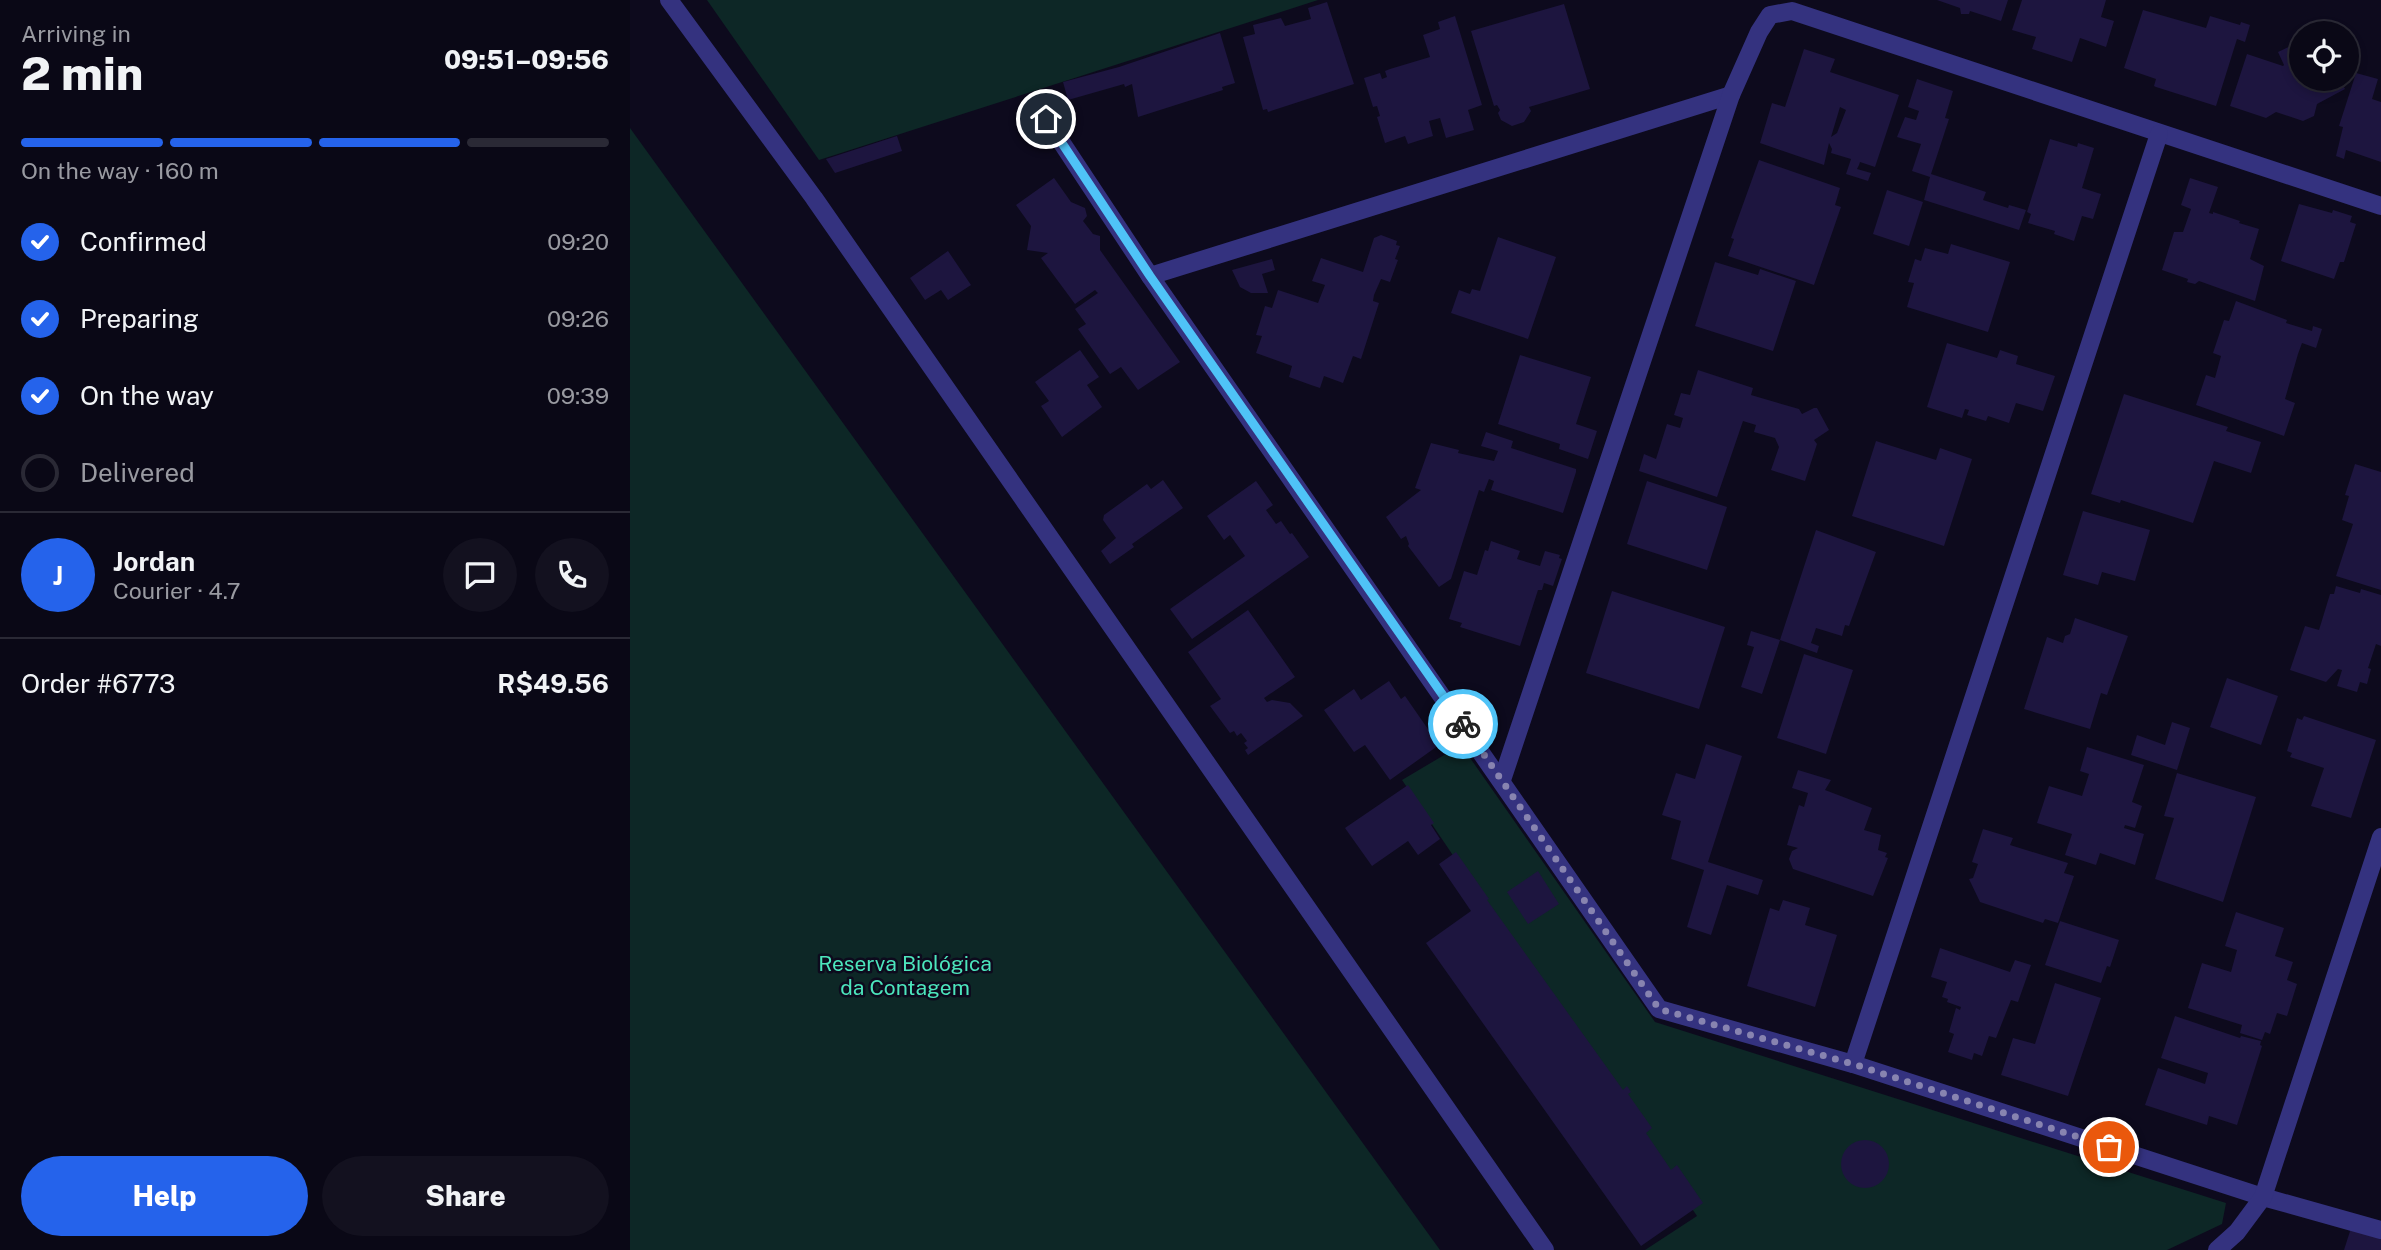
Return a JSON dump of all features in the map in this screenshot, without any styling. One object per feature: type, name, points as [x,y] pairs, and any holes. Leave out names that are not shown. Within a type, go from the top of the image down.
[{"type":"street","points":[[669,0],[814,198],[1545,1250]]},
{"type":"street","points":[[1502,780],[1731,96],[1759,32],[1770,15],[1792,11],[2381,206]]},
{"type":"street","points":[[1150,276],[1731,96]]},
{"type":"street","points":[[1046,119],[1150,276],[1659,1009],[1853,1064],[2263,1197],[2381,1230]]},
{"type":"street","points":[[1853,1064],[2159,134]]},
{"type":"street","points":[[2217,1250],[2238,1232],[2263,1197],[2381,837]]},
{"type":"green space","points":[[707,0],[1318,0],[819,160]]},
{"type":"green space","name":"Reserva Biológica da Contagem","points":[[630,128],[1440,1250],[630,1250]]},
{"type":"green space","points":[[1461,745],[1655,1022],[2226,1203],[2222,1224],[2167,1250],[1645,1250],[1697,1216],[1402,780]]},
{"type":"building","points":[[1937,0],[2008,0],[2001,21],[1970,11],[1969,14],[1961,14],[1960,8]]},
{"type":"building","points":[[2022,0],[2106,0],[2101,17],[2114,21],[2106,47],[2080,38],[2072,62],[2032,49],[2036,37],[2012,30]]},
{"type":"building","points":[[1327,2],[1354,84],[1268,112],[1267,109],[1263,110],[1243,37],[1255,34],[1253,25],[1281,18],[1285,26],[1311,19],[1308,8]]},
{"type":"building","points":[[1564,4],[1590,89],[1529,107],[1531,111],[1524,122],[1512,126],[1501,120],[1498,113],[1500,110],[1497,105],[1494,106],[1471,31]]},
{"type":"building","points":[[2143,10],[2206,28],[2210,16],[2240,25],[2241,22],[2250,25],[2245,42],[2237,39],[2216,106],[2156,87],[2156,79],[2124,68]]},
{"type":"building","points":[[1455,16],[1482,105],[1468,110],[1474,130],[1446,138],[1440,118],[1429,121],[1433,136],[1408,144],[1405,136],[1385,143],[1377,117],[1380,116],[1377,106],[1373,107],[1364,78],[1380,73],[1382,79],[1387,77],[1385,71],[1430,57],[1423,35],[1440,29],[1438,22]]},
{"type":"building","points":[[1220,33],[1235,83],[1222,87],[1223,90],[1138,117],[1132,84],[1068,100],[1063,82],[1119,67]]},
{"type":"building","points":[[2289,47],[2289,91],[2341,91],[2317,104],[2314,116],[2303,121],[2276,112],[2266,118],[2230,106],[2247,54],[2283,66],[2278,52]]},
{"type":"building","points":[[1804,49],[1835,59],[1830,72],[1899,95],[1875,167],[1860,162],[1857,169],[1871,173],[1868,181],[1846,174],[1851,159],[1831,153],[1829,143],[1824,165],[1760,143],[1772,103],[1785,107]],"holes":[[[1840,107],[1846,110],[1837,133],[1831,137]]]},
{"type":"building","points":[[2359,74],[2378,79],[2372,99],[2381,102],[2381,162],[2346,150],[2344,159],[2336,156],[2343,127],[2339,126],[2350,91],[2359,91]]},
{"type":"building","points":[[1917,79],[1953,91],[1945,118],[1949,119],[1931,174],[1986,192],[1983,200],[2008,208],[2009,205],[2026,210],[2019,230],[1924,200],[1930,177],[1912,171],[1921,144],[1897,137],[1905,117],[1916,120],[1919,111],[1908,107]]},
{"type":"building","points":[[897,136],[902,151],[835,173],[826,159]]},
{"type":"building","points":[[2050,139],[2077,147],[2078,143],[2094,148],[2082,188],[2101,194],[2093,219],[2082,216],[2074,241],[2054,234],[2055,231],[2028,223],[2031,214],[2027,212]]},
{"type":"building","points":[[1759,160],[1840,188],[1835,205],[1841,207],[1814,285],[1728,256],[1734,239],[1731,238]]},
{"type":"building","points":[[1054,178],[1071,202],[1085,208],[1087,216],[1083,221],[1093,234],[1100,236],[1100,250],[1180,362],[1138,390],[1121,367],[1110,374],[1078,329],[1086,324],[1075,309],[1098,293],[1095,290],[1075,304],[1041,258],[1048,253],[1027,250],[1031,226],[1016,205]]},
{"type":"building","points":[[2190,178],[2218,187],[2209,213],[2213,212],[2259,229],[2250,259],[2264,266],[2255,301],[2199,281],[2195,284],[2187,282],[2188,279],[2162,270],[2174,232],[2183,232],[2191,209],[2181,205]]},
{"type":"building","points":[[1887,190],[1923,202],[1909,246],[1873,234]]},
{"type":"building","points":[[2299,204],[2352,216],[2350,222],[2356,224],[2344,262],[2340,262],[2334,279],[2281,261]]},
{"type":"building","points":[[1381,235],[1397,241],[1396,245],[1400,246],[1395,259],[1398,260],[1390,282],[1381,279],[1373,301],[1379,303],[1361,359],[1353,356],[1343,383],[1324,376],[1320,388],[1311,385],[1289,377],[1292,366],[1256,353],[1262,336],[1256,335],[1265,306],[1272,308],[1278,290],[1318,303],[1325,285],[1312,281],[1321,258],[1363,272],[1374,238]]},
{"type":"building","points":[[1498,237],[1556,257],[1528,339],[1451,313],[1459,290],[1470,294],[1472,289],[1480,291]]},
{"type":"building","points":[[1951,244],[2010,262],[1988,332],[1907,307],[1914,283],[1908,282],[1915,259],[1921,261],[1925,248],[1948,254]]},
{"type":"building","points":[[948,251],[971,285],[948,300],[941,290],[925,300],[910,278]]},
{"type":"building","points":[[1272,259],[1275,270],[1262,274],[1268,293],[1251,293],[1240,287],[1232,270]]},
{"type":"building","points":[[1715,262],[1758,275],[1760,269],[1796,281],[1773,351],[1695,326]]},
{"type":"building","points":[[2236,301],[2287,320],[2286,323],[2312,331],[2313,326],[2322,329],[2316,348],[2302,343],[2298,354],[2285,399],[2295,403],[2284,436],[2196,405],[2206,375],[2215,378],[2221,356],[2213,353],[2224,320],[2229,321]]},
{"type":"building","points":[[1947,343],[1997,358],[2000,350],[2018,356],[2016,364],[2055,376],[2043,411],[2016,403],[2009,423],[1988,416],[1986,421],[1967,415],[1969,410],[1965,409],[1962,418],[1927,407]]},
{"type":"building","points":[[1080,350],[1099,377],[1087,385],[1102,407],[1062,437],[1041,406],[1049,401],[1035,382]]},
{"type":"building","points":[[1520,355],[1591,377],[1576,424],[1597,431],[1588,459],[1559,449],[1560,444],[1498,424]]},
{"type":"building","points":[[1698,370],[1753,388],[1751,395],[1799,409],[1802,414],[1817,408],[1829,430],[1814,440],[1817,444],[1805,481],[1771,470],[1779,447],[1775,438],[1754,432],[1756,425],[1743,421],[1717,497],[1639,471],[1644,454],[1656,459],[1667,424],[1680,428],[1683,418],[1674,415],[1681,393],[1690,395]]},
{"type":"building","points":[[2124,394],[2228,427],[2226,431],[2261,442],[2251,473],[2214,461],[2193,523],[2121,500],[2120,503],[2091,494]]},
{"type":"building","points":[[1486,432],[1513,441],[1511,448],[1576,469],[1576,472],[1563,513],[1491,490],[1494,481],[1489,479],[1484,492],[1479,490],[1451,579],[1439,587],[1408,546],[1406,536],[1401,539],[1386,517],[1421,490],[1415,488],[1431,443],[1459,450],[1458,453],[1494,461],[1498,451],[1481,446]]},
{"type":"building","points":[[1876,441],[1936,460],[1940,448],[1972,459],[1944,546],[1852,516]]},
{"type":"building","points":[[2355,464],[2381,472],[2381,590],[2336,576],[2353,524],[2342,520],[2349,496],[2345,495]]},
{"type":"building","points":[[1163,480],[1183,508],[1132,544],[1134,547],[1110,564],[1101,551],[1116,538],[1103,520],[1104,515],[1147,484],[1151,489]]},
{"type":"building","points":[[1256,481],[1273,505],[1266,510],[1276,524],[1281,521],[1290,534],[1292,533],[1309,557],[1192,639],[1170,609],[1245,556],[1230,535],[1224,540],[1207,516]]},
{"type":"building","points":[[1647,481],[1727,507],[1707,570],[1627,544]]},
{"type":"building","points":[[2083,511],[2150,530],[2135,581],[2102,572],[2098,585],[2063,575]]},
{"type":"building","points":[[1816,530],[1876,552],[1849,626],[1845,625],[1842,636],[1816,628],[1811,643],[1819,646],[1817,653],[1780,640]]},
{"type":"building","points":[[1491,541],[1520,551],[1517,559],[1540,566],[1545,551],[1560,555],[1559,558],[1562,559],[1553,586],[1544,583],[1542,590],[1538,590],[1520,646],[1460,627],[1462,623],[1449,619],[1464,571],[1477,575],[1485,550],[1488,551]]},
{"type":"building","points":[[2336,586],[2360,593],[2361,589],[2381,595],[2381,646],[2376,644],[2368,668],[2371,669],[2367,684],[2360,682],[2357,692],[2337,686],[2342,670],[2338,669],[2326,682],[2290,670],[2305,626],[2319,630],[2330,594],[2334,594]]},
{"type":"building","points":[[1612,591],[1725,627],[1699,709],[1586,673]]},
{"type":"building","points":[[1248,610],[1295,677],[1264,698],[1267,702],[1272,700],[1290,703],[1303,716],[1248,755],[1245,750],[1248,748],[1244,743],[1247,741],[1241,733],[1237,736],[1234,731],[1230,733],[1210,706],[1221,699],[1188,652]]},
{"type":"building","points":[[2075,618],[2128,636],[2107,695],[2101,693],[2090,729],[2024,709],[2047,637],[2063,643],[2065,636],[2070,634]]},
{"type":"building","points":[[1751,631],[1780,640],[1762,694],[1741,687],[1754,647],[1747,645]]},
{"type":"building","points":[[1804,654],[1853,670],[1826,754],[1777,738]]},
{"type":"building","points":[[2227,678],[2278,696],[2261,745],[2210,727]]},
{"type":"building","points":[[1389,681],[1401,699],[1405,696],[1439,745],[1390,780],[1365,745],[1354,752],[1324,710],[1354,689],[1361,700]]},
{"type":"building","points":[[2304,716],[2376,740],[2351,818],[2311,806],[2324,768],[2290,757],[2292,753],[2287,751],[2297,718],[2302,720]]},
{"type":"building","points":[[2172,722],[2190,728],[2177,770],[2131,755],[2137,735],[2165,745]]},
{"type":"building","points":[[1706,744],[1742,756],[1708,862],[1763,880],[1758,895],[1727,885],[1711,935],[1687,927],[1704,870],[1671,859],[1681,821],[1662,815],[1676,773],[1695,779]]},
{"type":"building","points":[[2087,747],[2144,765],[2132,802],[2142,806],[2135,828],[2125,825],[2124,828],[2144,834],[2135,865],[2100,853],[2096,865],[2065,855],[2072,834],[2037,823],[2049,786],[2082,796],[2089,774],[2080,771]]},
{"type":"building","points":[[1798,770],[1831,780],[1825,790],[1872,808],[1864,830],[1881,835],[1878,850],[1887,853],[1885,857],[1888,858],[1873,896],[1793,869],[1789,859],[1792,851],[1798,848],[1787,845],[1799,805],[1804,807],[1808,793],[1792,788]]},
{"type":"building","points":[[2177,773],[2256,797],[2223,902],[2155,879],[2174,818],[2164,816]]},
{"type":"building","points":[[1408,785],[1434,823],[1431,825],[1440,839],[1418,855],[1408,841],[1372,866],[1345,828]]},
{"type":"building","points":[[1983,829],[2013,838],[2010,845],[2068,863],[2064,873],[2074,876],[2058,923],[2045,919],[2043,923],[1980,902],[1969,879],[1973,878],[1978,864],[1972,862]]},
{"type":"building","points":[[1456,852],[1489,899],[1487,900],[1623,1090],[1627,1086],[1631,1092],[1628,1094],[1652,1128],[1646,1133],[1671,1170],[1677,1165],[1703,1203],[1641,1246],[1426,943],[1471,911],[1439,864]]},
{"type":"building","points":[[1538,871],[1559,904],[1528,924],[1507,892]]},
{"type":"building","points":[[1783,900],[1810,908],[1805,925],[1837,935],[1815,1007],[1747,986],[1770,908],[1779,911]]},
{"type":"building","points":[[2236,912],[2284,928],[2275,956],[2293,962],[2287,980],[2297,984],[2287,1016],[2277,1013],[2270,1034],[2265,1032],[2262,1040],[2240,1033],[2242,1025],[2188,1008],[2202,963],[2231,972],[2237,950],[2225,946]]},
{"type":"building","points":[[2060,921],[2119,940],[2110,967],[2107,966],[2101,983],[2045,965]]},
{"type":"building","points":[[1940,948],[2010,972],[2015,960],[2031,965],[2018,1002],[2011,1000],[1996,1038],[1989,1036],[1982,1056],[1974,1053],[1972,1060],[1948,1052],[1954,1034],[1949,1032],[1956,1008],[1960,1010],[1961,1007],[1942,997],[1947,982],[1931,977]]},
{"type":"building","points":[[2055,983],[2101,998],[2068,1096],[2001,1075],[2013,1038],[2035,1044]]},
{"type":"building","points":[[2175,1016],[2240,1038],[2241,1036],[2261,1041],[2262,1046],[2237,1125],[2209,1116],[2207,1125],[2145,1105],[2158,1068],[2205,1084],[2208,1073],[2161,1058]]},
{"type":"building","points":[[1865,1140],[1874,1141],[1882,1147],[1888,1155],[1888,1173],[1882,1181],[1874,1187],[1865,1188],[1856,1187],[1848,1181],[1842,1173],[1841,1164],[1842,1155],[1848,1147],[1856,1141]]},
{"type":"building","points":[[2352,1225],[2381,1235],[2381,1250],[2344,1250]]},
{"type":"way so far","points":[[1463,724],[1659,1009],[1853,1064],[2109,1147]]},
{"type":"route","points":[[1046,119],[1150,276],[1463,724]]}]
